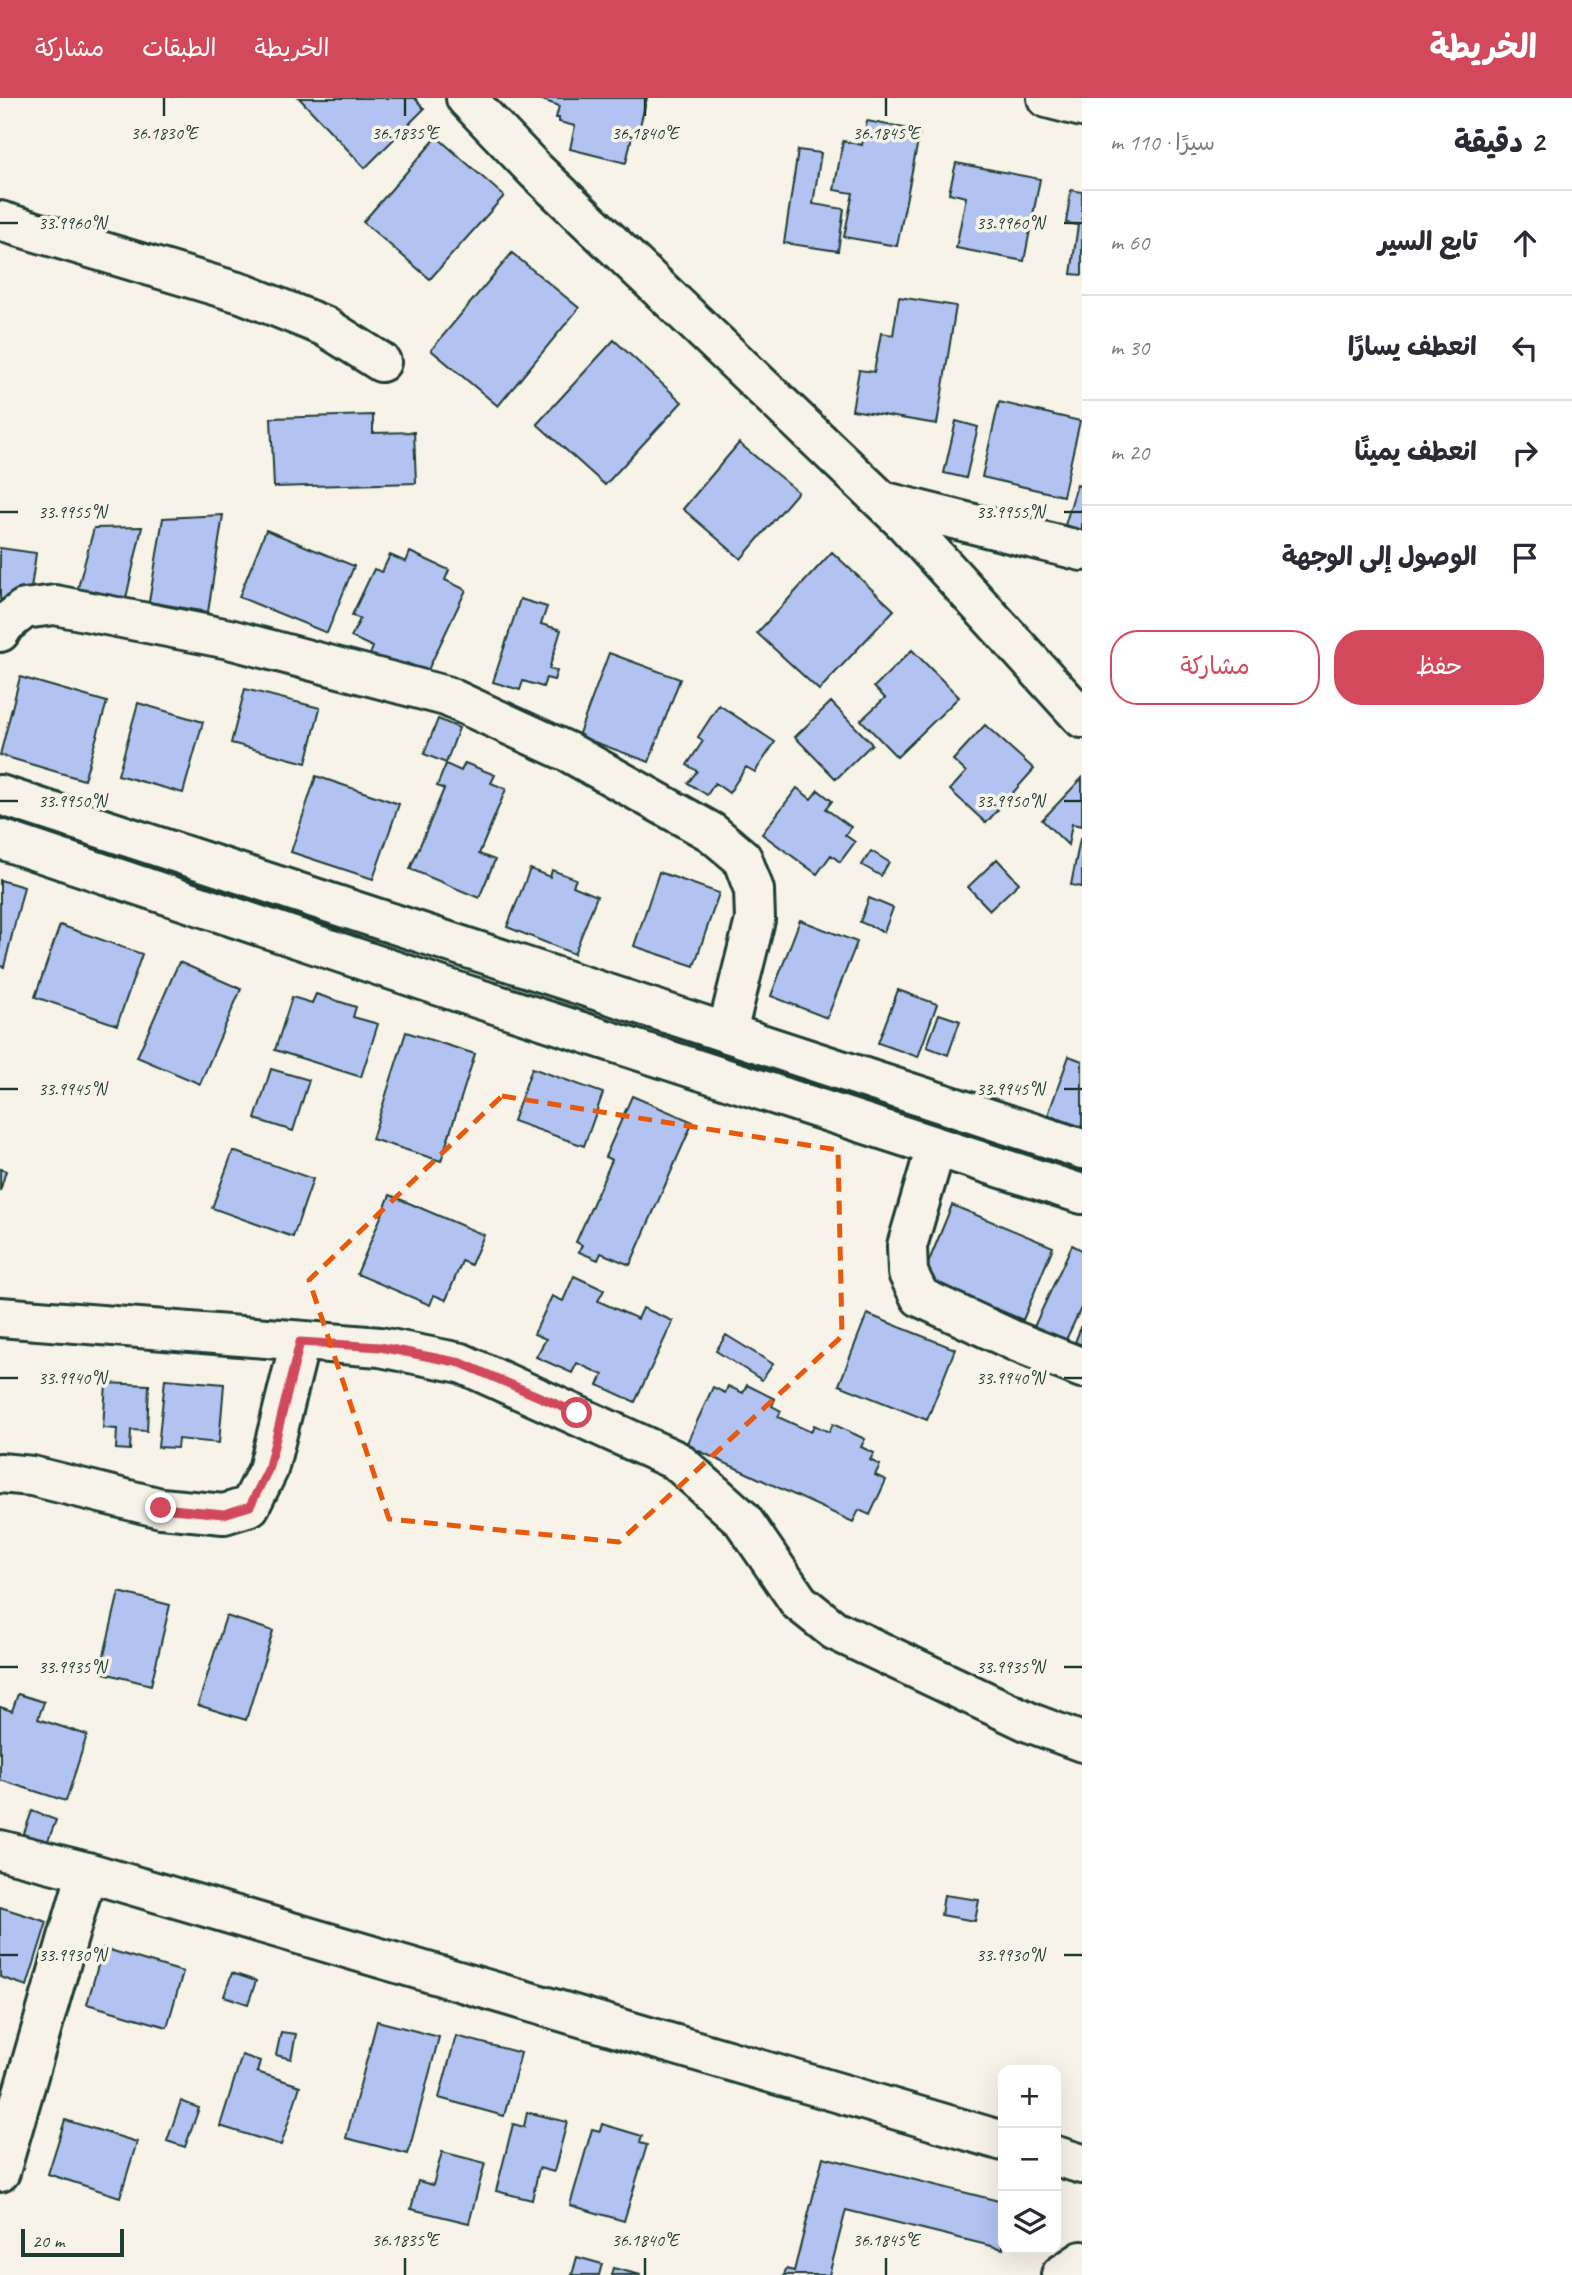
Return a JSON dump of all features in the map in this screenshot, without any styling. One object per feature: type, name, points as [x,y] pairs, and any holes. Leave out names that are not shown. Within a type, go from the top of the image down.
[{"type":"street","points":[[466,98],[536,171],[882,501],[1082,718]]},
{"type":"street","points":[[1046,98],[1082,107]]},
{"type":"street","points":[[0,221],[244,294],[324,326],[381,362]]},
{"type":"street","points":[[882,501],[1082,551]]},
{"type":"street","points":[[0,632],[5,624],[24,609],[55,605],[229,639],[446,696],[570,753],[711,832],[742,858],[754,890],[755,920],[727,1032]]},
{"type":"street","points":[[0,795],[1082,1149]]},
{"type":"street","points":[[0,839],[1082,1194]]},
{"type":"street","points":[[936,1147],[907,1246],[908,1273],[920,1297],[1017,1342],[1082,1368]]},
{"type":"street","points":[[0,1317],[380,1347],[461,1363],[677,1461],[742,1519],[799,1602],[814,1617],[834,1630],[1031,1723],[1082,1742]]},
{"type":"street","points":[[0,1473],[32,1476],[161,1508],[224,1514],[250,1506],[268,1470],[300,1342]]},
{"type":"street","points":[[0,1850],[87,1872],[998,2140]]},
{"type":"street","points":[[0,2172],[87,1872]]},
{"type":"street","points":[[1061,2158],[1082,2164]]},
{"type":"street","points":[[1061,2275],[1082,2261]]},
{"type":"highlighted area","points":[[502,1096],[838,1150],[842,1336],[619,1542],[389,1519],[309,1280]]},
{"type":"building","points":[[299,98],[415,98],[424,109],[365,168]]},
{"type":"building","points":[[537,98],[647,98],[637,137],[632,136],[626,163],[570,149],[575,126],[559,122],[559,118],[556,118],[559,106]]},
{"type":"building","points":[[867,121],[920,131],[897,246],[844,237],[853,193],[834,190],[843,141],[862,145]]},
{"type":"building","points":[[437,137],[504,196],[430,279],[363,222]]},
{"type":"building","points":[[798,150],[821,153],[813,204],[844,209],[838,251],[784,243]]},
{"type":"building","points":[[956,163],[1040,179],[1024,261],[956,248],[966,197],[949,193]]},
{"type":"building","points":[[1071,190],[1082,192],[1082,275],[1071,274],[1078,225],[1066,223]]},
{"type":"building","points":[[512,253],[579,308],[498,406],[431,350]]},
{"type":"building","points":[[899,297],[956,306],[937,424],[852,410],[859,370],[874,372],[881,333],[893,335]]},
{"type":"building","points":[[614,340],[682,402],[605,485],[537,424]]},
{"type":"building","points":[[999,402],[1080,421],[1063,496],[982,477]]},
{"type":"building","points":[[373,415],[373,433],[414,432],[416,483],[274,487],[271,418]]},
{"type":"building","points":[[956,421],[978,427],[966,478],[944,473]]},
{"type":"building","points":[[739,443],[798,492],[741,559],[683,509]]},
{"type":"building","points":[[1077,485],[1082,487],[1082,537],[1063,532]]},
{"type":"building","points":[[223,515],[208,612],[149,602],[163,518]]},
{"type":"building","points":[[142,527],[124,607],[76,595],[94,528]]},
{"type":"building","points":[[266,530],[354,566],[327,633],[239,597]]},
{"type":"building","points":[[0,548],[36,553],[29,603],[0,599]]},
{"type":"building","points":[[410,552],[449,570],[445,580],[466,590],[427,672],[407,663],[402,672],[369,657],[373,647],[351,637],[360,619],[352,615],[374,569],[382,572],[390,555],[406,562]]},
{"type":"building","points":[[832,552],[894,610],[819,690],[757,633]]},
{"type":"building","points":[[520,599],[547,607],[541,624],[561,630],[549,669],[557,671],[554,680],[546,678],[543,687],[523,681],[520,690],[493,682]]},
{"type":"building","points":[[912,650],[959,697],[897,757],[861,720],[885,698],[874,687]]},
{"type":"building","points":[[609,653],[680,679],[649,762],[578,736]]},
{"type":"building","points":[[20,677],[107,702],[84,780],[0,755]]},
{"type":"building","points":[[245,689],[320,708],[306,763],[231,743]]},
{"type":"building","points":[[831,702],[872,744],[836,779],[795,737]]},
{"type":"building","points":[[138,703],[203,722],[183,793],[118,775]]},
{"type":"building","points":[[719,705],[775,742],[755,772],[746,767],[729,793],[715,783],[707,795],[688,783],[697,771],[687,765],[703,741],[698,737]]},
{"type":"building","points":[[438,719],[459,728],[446,763],[424,754]]},
{"type":"building","points":[[985,725],[1034,769],[986,823],[950,790],[966,772],[953,760]]},
{"type":"building","points":[[465,763],[495,775],[491,783],[506,789],[479,854],[495,860],[479,898],[410,869],[444,789],[437,786],[446,764],[461,771]]},
{"type":"building","points":[[316,776],[399,804],[373,879],[291,852]]},
{"type":"building","points":[[1082,778],[1082,826],[1072,824],[1068,845],[1042,820]]},
{"type":"building","points":[[797,788],[811,799],[818,790],[832,801],[826,809],[851,827],[845,835],[855,842],[840,862],[831,855],[817,874],[762,834]]},
{"type":"building","points":[[1080,839],[1082,840],[1082,887],[1071,885]]},
{"type":"building","points":[[871,851],[889,862],[881,876],[862,865]]},
{"type":"building","points":[[997,859],[1019,883],[990,910],[968,887]]},
{"type":"building","points":[[530,869],[550,877],[552,870],[576,879],[573,886],[597,896],[574,954],[507,927]]},
{"type":"building","points":[[659,872],[719,893],[694,966],[634,946]]},
{"type":"building","points":[[0,880],[24,887],[4,967],[0,966]]},
{"type":"building","points":[[869,898],[893,908],[884,932],[860,922]]},
{"type":"building","points":[[800,920],[857,942],[827,1018],[771,996]]},
{"type":"building","points":[[60,925],[142,954],[117,1025],[35,997]]},
{"type":"building","points":[[179,962],[241,989],[200,1084],[137,1057]]},
{"type":"building","points":[[898,990],[937,1004],[918,1057],[878,1043]]},
{"type":"building","points":[[316,994],[356,1007],[353,1017],[378,1024],[361,1077],[275,1050],[292,997],[312,1003]]},
{"type":"building","points":[[939,1014],[960,1021],[948,1055],[927,1047]]},
{"type":"building","points":[[406,1032],[475,1054],[441,1161],[372,1139]]},
{"type":"building","points":[[1069,1056],[1082,1061],[1082,1127],[1048,1115]]},
{"type":"building","points":[[532,1068],[603,1093],[584,1146],[513,1121]]},
{"type":"building","points":[[271,1069],[309,1080],[293,1131],[255,1119]]},
{"type":"building","points":[[632,1096],[693,1122],[630,1265],[601,1253],[598,1260],[579,1252],[582,1245],[576,1242],[612,1160],[605,1157]]},
{"type":"building","points":[[233,1151],[313,1179],[293,1237],[212,1208]]},
{"type":"building","points":[[0,1169],[6,1171],[0,1191]]},
{"type":"building","points":[[390,1195],[484,1235],[471,1265],[462,1261],[446,1300],[434,1295],[430,1305],[357,1274]]},
{"type":"building","points":[[952,1205],[1053,1247],[1023,1320],[995,1308],[991,1317],[968,1308],[972,1298],[951,1290],[947,1298],[922,1278]]},
{"type":"building","points":[[1072,1245],[1082,1250],[1082,1306],[1063,1346],[1032,1331]]},
{"type":"building","points":[[574,1276],[604,1290],[598,1301],[638,1319],[643,1308],[673,1321],[635,1402],[598,1385],[603,1375],[577,1363],[572,1373],[536,1357],[546,1339],[534,1334],[552,1296],[563,1301]]},
{"type":"building","points":[[867,1314],[955,1349],[927,1420],[839,1385]]},
{"type":"building","points":[[1082,1325],[1082,1345],[1075,1342]]},
{"type":"building","points":[[726,1335],[773,1364],[762,1380],[716,1351]]},
{"type":"building","points":[[165,1379],[224,1384],[219,1443],[178,1439],[177,1448],[158,1447]]},
{"type":"building","points":[[106,1383],[149,1385],[147,1431],[131,1430],[130,1450],[116,1449],[117,1429],[103,1428]]},
{"type":"building","points":[[747,1385],[775,1399],[772,1406],[781,1411],[778,1417],[811,1432],[814,1425],[829,1432],[833,1424],[865,1439],[861,1447],[874,1453],[870,1460],[880,1465],[875,1475],[886,1480],[870,1515],[859,1510],[853,1522],[686,1445],[713,1387],[725,1393],[728,1386],[743,1393]]},
{"type":"building","points":[[119,1592],[170,1605],[151,1685],[100,1672]]},
{"type":"building","points":[[226,1616],[273,1631],[246,1720],[198,1705]]},
{"type":"building","points":[[18,1694],[44,1702],[38,1719],[87,1735],[66,1801],[0,1780],[0,1707],[12,1711]]},
{"type":"building","points":[[32,1811],[56,1820],[46,1846],[23,1836]]},
{"type":"building","points":[[944,1895],[979,1900],[975,1921],[941,1915]]},
{"type":"building","points":[[0,1907],[47,1922],[27,1986],[0,1977]]},
{"type":"building","points":[[103,1948],[183,1972],[167,2027],[87,2004]]},
{"type":"building","points":[[232,1973],[256,1981],[248,2004],[224,1996]]},
{"type":"building","points":[[377,2021],[439,2037],[408,2154],[346,2138]]},
{"type":"building","points":[[281,2032],[296,2034],[291,2059],[276,2055]]},
{"type":"building","points":[[456,2036],[521,2053],[504,2116],[439,2098]]},
{"type":"building","points":[[242,2055],[260,2061],[257,2072],[300,2086],[281,2145],[220,2126]]},
{"type":"building","points":[[181,2101],[199,2108],[185,2147],[167,2141]]},
{"type":"building","points":[[527,2112],[567,2122],[554,2172],[539,2168],[532,2200],[496,2191],[513,2124],[524,2127]]},
{"type":"building","points":[[65,2120],[137,2142],[120,2197],[48,2174]]},
{"type":"building","points":[[602,2124],[642,2136],[640,2143],[647,2145],[624,2221],[570,2205],[592,2129],[600,2131]]},
{"type":"building","points":[[442,2152],[485,2163],[469,2223],[411,2209],[418,2181],[433,2185]]},
{"type":"building","points":[[823,2157],[998,2201],[998,2248],[846,2210],[829,2275],[784,2275],[786,2269],[794,2271]]},
{"type":"building","points":[[577,2257],[602,2264],[599,2275],[572,2275]]},
{"type":"building","points":[[613,2268],[641,2275],[611,2275]]},
{"type":"route","points":[[161,1508],[224,1514],[250,1506],[268,1470],[300,1342],[380,1347],[461,1363],[577,1413]]}]
